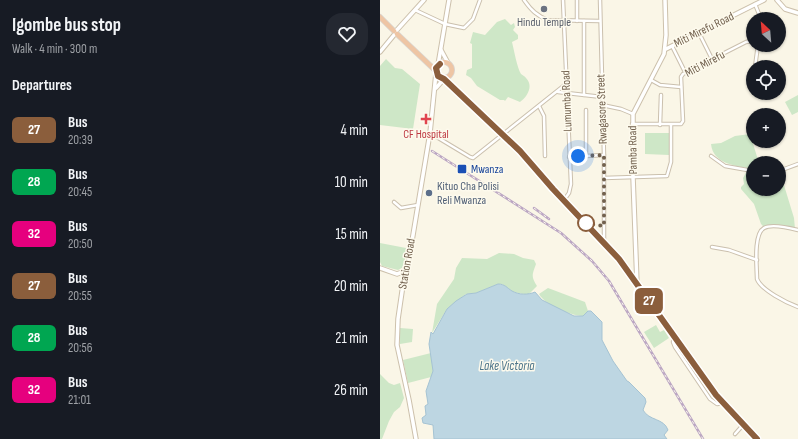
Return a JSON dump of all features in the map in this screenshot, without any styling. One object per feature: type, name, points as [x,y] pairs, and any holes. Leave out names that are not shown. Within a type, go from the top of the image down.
[{"type":"highway","points":[[380,17],[440,77],[454,88],[502,134],[604,242],[623,264],[716,395],[757,439]]},
{"type":"highway","points":[[422,58],[432,63],[448,63],[452,67],[451,75],[454,88]]},
{"type":"highway","points":[[436,72],[440,63]]},
{"type":"highway","points":[[444,79],[451,75]]},
{"type":"main road","points":[[380,52],[424,0]]},
{"type":"main road","points":[[440,63],[449,0]]},
{"type":"main road","name":"Pamba Road","points":[[637,284],[632,124],[633,114],[650,80],[662,61],[666,49],[665,0]]},
{"type":"main road","name":"Miti Mirefu Road","points":[[666,49],[764,0]]},
{"type":"main road","points":[[777,0],[785,9],[798,13]]},
{"type":"main road","points":[[441,50],[448,63]]},
{"type":"main road","name":"Station Road","points":[[416,439],[397,345],[398,319],[405,271],[418,206],[430,133],[436,72]]},
{"type":"main road","points":[[435,89],[444,79]]},
{"type":"main road","points":[[380,268],[398,274],[405,271]]},
{"type":"street","points":[[415,10],[445,24],[462,28],[466,27],[474,19],[480,0]]},
{"type":"street","points":[[524,0],[532,11],[540,17],[548,20],[600,21]]},
{"type":"street","name":"Lumumba Road","points":[[562,0],[570,189],[564,200]]},
{"type":"street","points":[[577,0],[577,21]]},
{"type":"street","name":"Rwagasore Street","points":[[600,0],[604,155],[604,242]]},
{"type":"street","points":[[755,4],[758,12]]},
{"type":"street","points":[[584,21],[584,95]]},
{"type":"street","points":[[698,32],[712,59]]},
{"type":"street","name":"Miti Mirefu","points":[[671,125],[679,125],[683,123],[681,75],[746,42]]},
{"type":"street","points":[[672,46],[685,72]]},
{"type":"street","points":[[650,80],[660,85],[681,86]]},
{"type":"street","points":[[430,133],[473,158],[566,84]]},
{"type":"street","points":[[557,92],[602,97]]},
{"type":"street","points":[[660,124],[661,95]]},
{"type":"street","points":[[602,105],[621,109],[633,114]]},
{"type":"street","points":[[539,106],[544,116],[545,156]]},
{"type":"street","points":[[586,110],[586,156]]},
{"type":"street","points":[[604,178],[664,177],[668,175],[672,162],[671,125],[632,124]]},
{"type":"street","points":[[569,157],[604,155]]},
{"type":"street","points":[[711,156],[726,166],[746,170]]},
{"type":"street","points":[[786,168],[798,164]]},
{"type":"street","points":[[394,202],[401,208],[418,206]]},
{"type":"street","points":[[798,230],[772,226],[766,227],[762,229],[759,234],[757,245],[757,279],[760,284],[778,297],[798,307]]},
{"type":"street","points":[[712,247],[729,250],[757,260]]},
{"type":"street","points":[[735,434],[744,424]]},
{"type":"street","points":[[749,439],[753,435]]},
{"type":"green space","points":[[505,19],[511,25],[514,23],[515,27],[513,30],[518,35],[518,39],[512,42],[518,68],[521,74],[526,77],[529,84],[529,91],[520,102],[508,97],[505,101],[500,100],[477,86],[471,78],[466,75],[467,70],[472,68],[472,44],[470,43],[473,32],[485,35],[497,22]]},
{"type":"green space","points":[[386,59],[395,68],[402,69],[420,84],[413,129],[380,125],[380,66]]},
{"type":"green space","points":[[798,95],[798,112],[792,115],[785,102]]},
{"type":"green space","points":[[645,133],[669,133],[669,155],[645,154]]},
{"type":"green space","points":[[746,135],[746,148],[754,148],[757,156],[746,156],[746,168],[726,163],[716,156],[713,151],[711,144],[721,143],[735,136]]},
{"type":"green space","points":[[746,173],[746,195],[741,189],[744,184],[743,178]]},
{"type":"green space","points":[[786,192],[794,218],[795,229],[771,225],[764,227],[761,224],[754,204],[747,196],[786,196]]},
{"type":"green space","points":[[380,243],[406,248],[402,268],[398,270],[382,266],[380,262]]},
{"type":"green space","points":[[499,253],[514,254],[523,258],[534,260],[536,264],[533,278],[537,286],[528,295],[513,292],[502,284],[498,284],[476,293],[466,294],[447,309],[432,333],[437,304],[454,279],[456,268],[462,258],[487,259]]},
{"type":"green space","points":[[548,288],[585,302],[588,311],[583,316],[565,312],[552,306],[539,294]]},
{"type":"green space","points":[[656,325],[660,332],[664,330],[669,338],[654,348],[644,332]]},
{"type":"green space","points":[[400,328],[413,329],[412,342],[400,344]]},
{"type":"green space","points":[[431,353],[435,376],[408,383],[403,360]]},
{"type":"green space","points":[[380,374],[389,383],[394,385],[400,383],[404,398],[400,407],[394,412],[389,421],[382,439],[380,439]]},
{"type":"water","name":"Lake Victoria","points":[[498,284],[504,285],[512,291],[521,294],[535,292],[542,300],[574,316],[583,316],[588,311],[591,311],[602,322],[602,340],[613,361],[627,381],[645,398],[646,402],[643,410],[646,414],[660,421],[666,426],[668,430],[664,435],[667,439],[434,439],[433,425],[423,423],[422,418],[426,415],[425,406],[428,404],[426,391],[433,371],[429,344],[431,332],[433,334],[447,309],[456,301],[467,294],[476,293]]},
{"type":"railway","points":[[432,151],[561,233],[592,261],[609,281],[703,439]]},
{"type":"railway","points":[[534,208],[549,219]]},
{"type":"bus line","name":"27","points":[[440,64],[436,68],[436,74],[444,79],[466,99],[520,151],[553,189],[619,259],[716,395],[757,439]]},
{"type":"place","name":"Hindu Temple","points":[[544,9]]},
{"type":"place","name":"CF Hospital","points":[[426,119]]},
{"type":"place","name":"Mwanza","points":[[462,169]]},
{"type":"place","name":"Kituo Cha Polisi Reli Mwanza","points":[[429,193]]},
{"type":"route","points":[[578,156],[604,155],[604,226],[586,223]]}]
